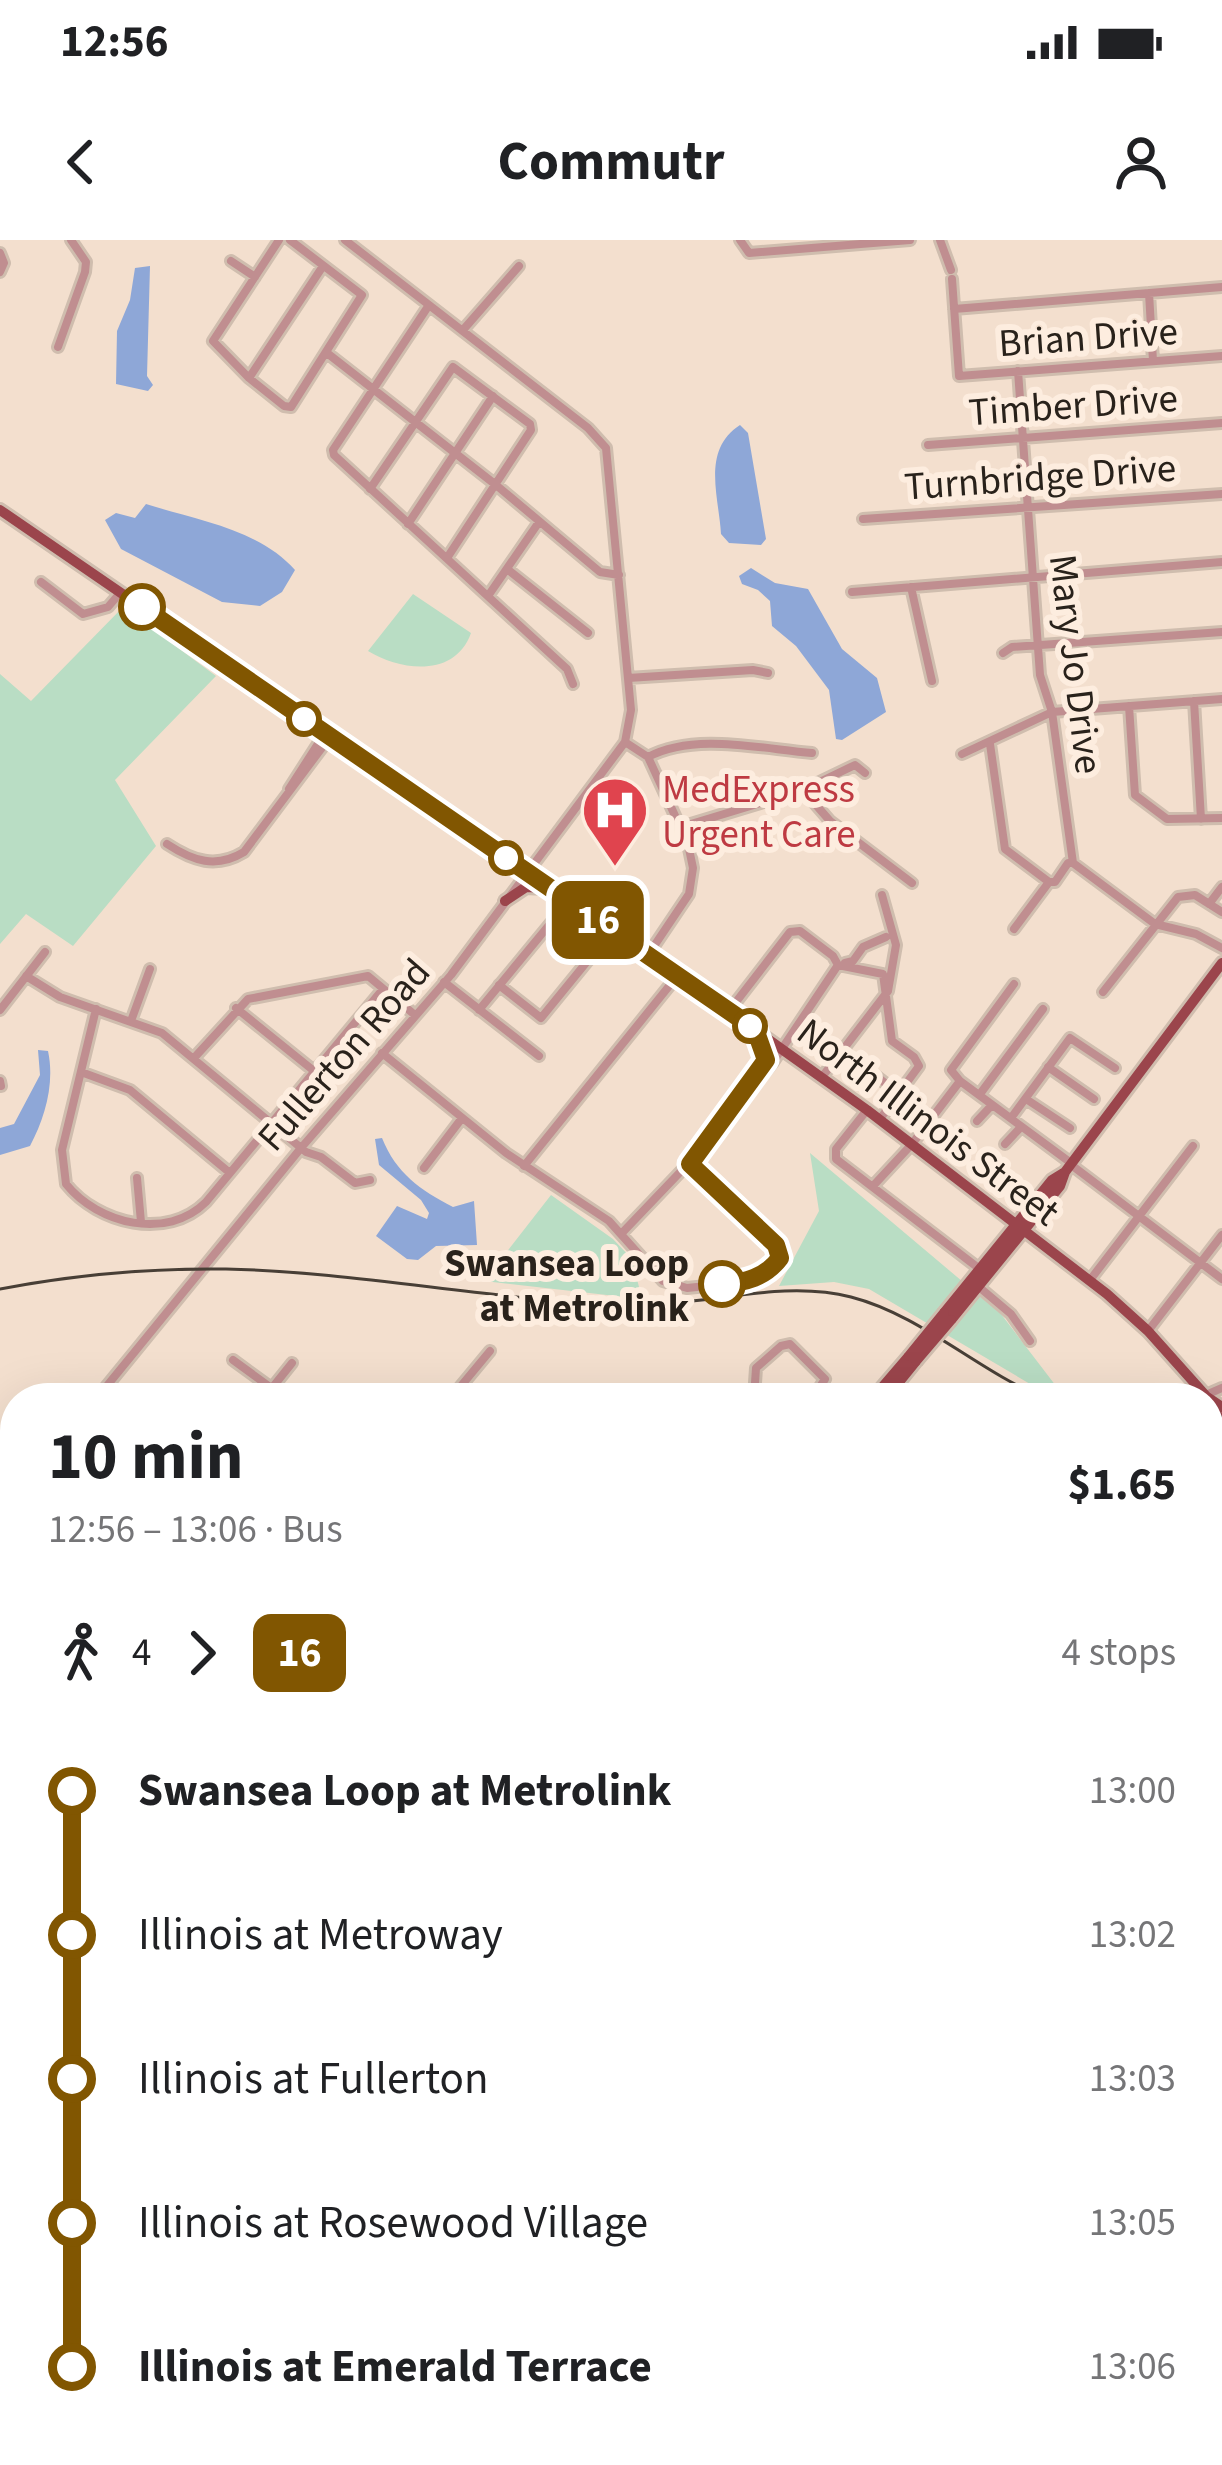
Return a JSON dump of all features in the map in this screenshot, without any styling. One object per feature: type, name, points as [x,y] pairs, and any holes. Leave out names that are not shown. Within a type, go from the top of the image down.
[{"type":"main road","name":"North Illinois Street","points":[[0,510],[880,1119],[1090,1280],[1148,1331],[1194,1383]]},
{"type":"main road","points":[[505,901],[526,886],[553,890]]},
{"type":"main road","points":[[948,1317],[979,1287],[1052,1180],[1068,1166],[1222,963]]},
{"type":"main road","points":[[888,1383],[1021,1228]]},
{"type":"main road","points":[[896,1383],[913,1358]]},
{"type":"street","points":[[58,347],[85,272],[86,262],[70,240]]},
{"type":"street","points":[[279,240],[214,341],[284,406],[294,404],[362,295],[290,240]]},
{"type":"street","points":[[346,240],[588,428],[606,448],[632,710],[625,742],[648,757],[692,858],[693,881],[681,907],[647,955]]},
{"type":"street","points":[[740,240],[749,253],[910,240]]},
{"type":"street","points":[[940,240],[952,274],[955,309],[1222,287]]},
{"type":"street","points":[[0,253],[4,263],[0,272]]},
{"type":"street","points":[[231,261],[255,277]]},
{"type":"street","points":[[249,378],[323,266]]},
{"type":"street","points":[[463,330],[519,266]]},
{"type":"street","points":[[1149,293],[1153,361]]},
{"type":"street","points":[[429,305],[333,450],[567,670],[573,684]]},
{"type":"street","name":"Brian Drive","points":[[955,309],[959,376],[1222,356]]},
{"type":"street","points":[[327,353],[600,572],[619,574]]},
{"type":"street","points":[[370,488],[453,367],[530,424],[531,430],[447,558]]},
{"type":"street","name":"Mary Jo Drive","points":[[1018,371],[1040,675],[1052,712],[1073,863]]},
{"type":"street","points":[[408,524],[494,396]]},
{"type":"street","name":"Timber Drive","points":[[928,445],[1222,423]]},
{"type":"street","name":"Turnbridge Drive","points":[[863,519],[1222,494]]},
{"type":"street","points":[[488,596],[539,521]]},
{"type":"street","points":[[852,592],[1222,562]]},
{"type":"street","points":[[507,569],[588,633]]},
{"type":"street","points":[[41,582],[83,614],[108,607],[120,592]]},
{"type":"street","points":[[911,587],[932,681]]},
{"type":"street","points":[[1003,653],[1012,647],[1222,632]]},
{"type":"street","points":[[628,678],[768,673]]},
{"type":"street","points":[[962,754],[1052,712],[1222,699]]},
{"type":"street","points":[[1194,701],[1201,819]]},
{"type":"street","points":[[1129,706],[1135,795],[1167,819],[1222,818]]},
{"type":"street","points":[[167,844],[197,860],[230,860],[252,845],[327,735]]},
{"type":"street","name":"Fullerton Road","points":[[109,1383],[444,982],[625,742]]},
{"type":"street","points":[[990,744],[1005,850],[1049,882],[1055,882],[1068,862],[1073,863],[1155,924],[1204,937],[1222,948]]},
{"type":"street","points":[[648,757],[662,749],[711,745],[812,753]]},
{"type":"street","points":[[681,827],[803,790],[855,765],[865,773]]},
{"type":"street","points":[[803,790],[830,821],[912,883]]},
{"type":"street","points":[[1014,928],[1049,882]]},
{"type":"street","points":[[596,919],[626,885]]},
{"type":"street","points":[[1209,904],[1222,887]]},
{"type":"street","points":[[822,1077],[888,991],[896,945],[882,895]]},
{"type":"street","points":[[1103,992],[1168,907],[1184,895],[1222,912]]},
{"type":"street","points":[[479,1010],[569,901]]},
{"type":"street","points":[[499,986],[541,1018],[612,931]]},
{"type":"street","points":[[729,1011],[790,932],[800,931],[838,965],[883,974],[892,1041],[919,1066],[880,1119]]},
{"type":"street","points":[[622,1233],[690,1164],[773,1062],[838,965],[853,961],[863,947],[886,937]]},
{"type":"street","points":[[0,1010],[45,952]]},
{"type":"street","points":[[131,1021],[150,969]]},
{"type":"street","points":[[524,1166],[678,975]]},
{"type":"street","points":[[26,976],[52,994],[162,1033],[301,1148],[320,1156],[355,1184],[370,1180]]},
{"type":"street","points":[[194,1058],[236,1008],[254,997],[368,976],[415,1015]]},
{"type":"street","points":[[444,982],[539,1056]]},
{"type":"street","points":[[1014,984],[951,1070],[1068,1166],[1222,1279]]},
{"type":"street","points":[[96,1009],[61,1163],[66,1184],[106,1217],[141,1222],[189,1217],[383,989]]},
{"type":"street","points":[[236,1008],[314,1071]]},
{"type":"street","points":[[980,1094],[1043,1009]]},
{"type":"street","points":[[755,1029],[766,1060]]},
{"type":"street","points":[[1011,1118],[1070,1038],[1115,1068]]},
{"type":"street","points":[[741,1100],[780,1047]]},
{"type":"street","points":[[382,1054],[524,1166],[622,1233],[663,1281],[687,1288],[746,1282],[763,1275],[778,1261],[776,1245],[690,1164]]},
{"type":"street","points":[[833,1062],[867,1069],[899,1094]]},
{"type":"street","points":[[1048,1067],[1094,1099]]},
{"type":"street","points":[[81,1072],[130,1090],[230,1173]]},
{"type":"street","points":[[873,1186],[913,1144],[960,1081]]},
{"type":"street","points":[[1026,1099],[1070,1128]]},
{"type":"street","points":[[977,1121],[992,1105]]},
{"type":"street","points":[[866,1110],[834,1154],[981,1270]]},
{"type":"street","points":[[424,1168],[462,1118]]},
{"type":"street","points":[[1005,1144],[1021,1127]]},
{"type":"street","points":[[1090,1280],[1193,1146]]},
{"type":"street","points":[[137,1178],[141,1222]]},
{"type":"street","points":[[1148,1331],[1222,1235]]},
{"type":"street","points":[[979,1287],[1011,1314],[1030,1341]]},
{"type":"street","points":[[755,1383],[756,1368],[777,1348],[790,1344],[825,1378],[822,1383]]},
{"type":"street","points":[[464,1383],[490,1351]]},
{"type":"street","points":[[233,1360],[265,1383]]},
{"type":"street","points":[[276,1383],[292,1363]]},
{"type":"green space","points":[[413,594],[471,633],[453,658],[411,666],[368,651]]},
{"type":"green space","points":[[123,607],[216,676],[115,780],[156,846],[73,946],[26,914],[0,944],[0,674],[31,701]]},
{"type":"green space","points":[[810,1153],[1001,1314],[1054,1383],[1028,1383],[869,1289],[834,1282],[779,1286],[819,1211]]},
{"type":"green space","points":[[551,1195],[613,1239],[632,1259],[642,1299],[484,1281]]},
{"type":"water","points":[[150,266],[147,376],[153,385],[148,391],[116,384],[117,331],[130,300],[135,268]]},
{"type":"water","points":[[740,425],[748,433],[766,539],[761,545],[729,543],[721,534],[716,461],[728,435]]},
{"type":"water","points":[[146,504],[245,535],[295,570],[282,592],[260,606],[222,602],[121,549],[105,520],[116,513],[135,518]]},
{"type":"water","points":[[751,568],[775,583],[808,589],[842,649],[877,678],[886,712],[842,740],[836,739],[829,690],[796,646],[772,626],[770,601],[742,584],[739,576]]},
{"type":"water","points":[[38,1050],[48,1051],[50,1075],[40,1124],[30,1146],[0,1155],[0,1128],[14,1124],[40,1075]]},
{"type":"water","points":[[382,1138],[402,1171],[430,1194],[453,1207],[474,1201],[477,1245],[436,1246],[418,1260],[407,1259],[376,1236],[397,1206],[427,1219],[429,1213],[421,1200],[379,1165],[375,1139]]},
{"type":"tram line","points":[[0,1289],[113,1273],[226,1269],[634,1305],[770,1292],[824,1292],[877,1305],[1013,1383]]},
{"type":"bus line","name":"16","points":[[142,607],[755,1029],[766,1060],[690,1164],[776,1245],[780,1258],[763,1275],[722,1284]]},
{"type":"place","name":"MedExpress Urgent Care","points":[[615,869]]},
{"type":"place","name":"Swansea Loop at Metrolink","points":[[722,1284]]}]
